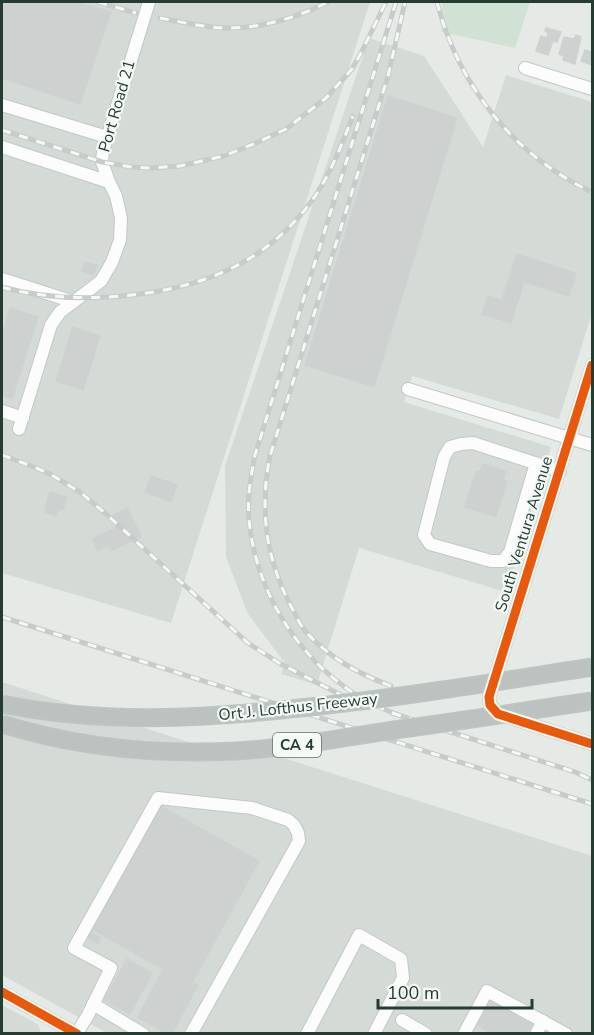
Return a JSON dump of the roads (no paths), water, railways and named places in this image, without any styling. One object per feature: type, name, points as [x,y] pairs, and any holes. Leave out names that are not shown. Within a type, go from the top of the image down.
[{"type":"highway","name":"Ort J. Lofthus Freeway","points":[[2,704],[112,717],[226,715],[372,700],[592,667]]},
{"type":"highway","name":"Ort J. Lofthus Freeway","points":[[2,724],[104,746],[169,751],[235,751],[301,744],[592,701]]},
{"type":"street","name":"Port Road 21","points":[[2,411],[21,423],[51,325],[60,312],[101,281],[112,262],[120,240],[121,219],[116,196],[102,162],[103,151],[149,2]]},
{"type":"street","points":[[525,68],[592,89]]},
{"type":"street","points":[[2,105],[107,137]]},
{"type":"street","points":[[2,147],[109,182]]},
{"type":"street","points":[[2,279],[74,302]]},
{"type":"street","name":"South Ventura Avenue","points":[[592,365],[490,693],[490,705],[494,711],[592,744]]},
{"type":"street","points":[[408,389],[592,445]]},
{"type":"street","points":[[536,463],[510,552],[503,561],[491,561],[430,544],[424,535],[444,457],[450,447],[473,444],[536,463],[560,471]]},
{"type":"street","points":[[2,992],[63,1030],[77,1033],[111,968],[74,948],[158,798],[252,808],[288,820],[294,825],[299,841],[191,1034]]},
{"type":"street","points":[[307,1034],[359,935],[401,959],[404,978],[374,1034]]},
{"type":"street","points":[[464,1034],[487,991],[566,1034]]},
{"type":"street","points":[[90,1010],[142,1034]]},
{"type":"street","points":[[402,1020],[426,1034]]},
{"type":"street","points":[[536,1034],[543,1021]]},
{"type":"railway","points":[[98,2],[136,13]]},
{"type":"railway","points":[[160,18],[212,27],[255,26],[280,21],[328,2]]},
{"type":"railway","points":[[2,130],[102,162],[132,167],[180,166],[224,156],[286,129],[326,98],[352,69],[386,2]]},
{"type":"railway","points":[[396,2],[255,455],[250,487],[249,519],[260,571],[282,618],[297,640],[314,660],[355,694],[401,716]]},
{"type":"railway","points":[[391,686],[335,658],[315,642],[302,626],[276,572],[267,534],[265,496],[270,456],[388,76],[405,2]]},
{"type":"railway","points":[[437,2],[446,33],[459,62],[493,115],[538,159],[564,177],[592,192]]},
{"type":"railway","points":[[2,287],[57,296],[87,298],[118,296],[177,287],[230,269],[264,249],[285,232],[303,212],[318,192],[329,171],[353,116]]},
{"type":"railway","points":[[2,455],[50,474],[80,492],[248,643],[279,663],[355,701]]},
{"type":"railway","points":[[2,617],[592,804]]},
{"type":"railway","points":[[392,713],[575,772],[592,780]]}]
